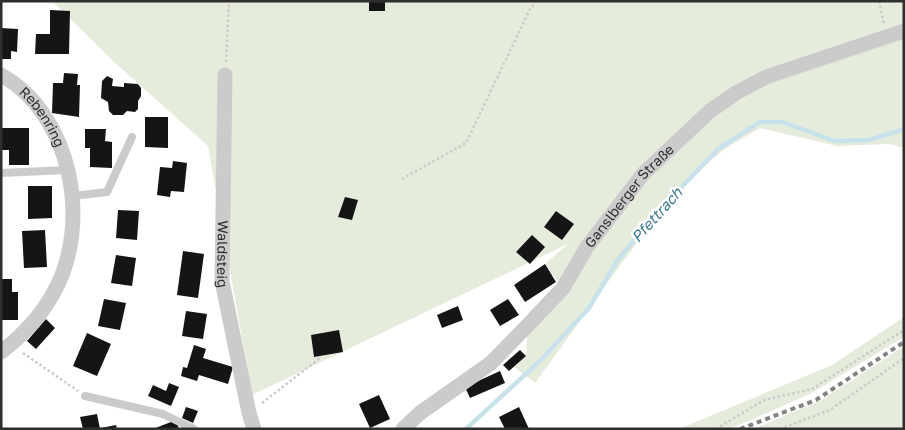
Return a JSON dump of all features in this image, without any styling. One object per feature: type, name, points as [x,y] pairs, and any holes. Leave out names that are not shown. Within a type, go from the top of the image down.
[{"type":"street","name":"Ganslberger Straße","points":[[403,429],[420,413],[491,363],[563,288],[587,247],[643,174],[710,111],[736,93],[766,77],[904,32]]},
{"type":"street","name":"Rebenring","points":[[1,75],[20,86],[51,127],[67,170],[73,196],[72,237],[68,256],[55,291],[37,318],[6,348]]},
{"type":"street","name":"Waldsteig","points":[[225,75],[222,281],[248,413],[254,429]]},
{"type":"lane","points":[[73,196],[107,192],[132,137]]},
{"type":"lane","name":"Rebenring","points":[[1,173],[67,170]]},
{"type":"lane","points":[[85,396],[163,414],[194,429]]},
{"type":"path","points":[[225,75],[229,1]]},
{"type":"path","points":[[402,179],[466,142],[530,9],[537,1]]},
{"type":"path","points":[[879,1],[887,37]]},
{"type":"path","points":[[716,429],[764,400],[812,388],[904,330]]},
{"type":"path","points":[[6,348],[85,396]]},
{"type":"path","points":[[248,413],[320,358]]},
{"type":"path","points":[[780,429],[830,410],[904,358]]},
{"type":"green space","points":[[52,1],[904,1],[904,148],[889,144],[837,146],[760,128],[731,145],[715,157],[689,182],[665,209],[620,266],[535,383],[514,367],[526,356],[528,325],[563,289],[545,264],[568,244],[252,395],[208,146],[113,61]]},
{"type":"green space","points":[[904,317],[904,337],[812,393],[729,429],[679,429],[832,365]]},
{"type":"green space","points":[[904,346],[904,429],[753,429],[820,401]]},
{"type":"building","points":[[369,1],[385,1],[385,11],[369,11]]},
{"type":"building","points":[[50,10],[70,11],[69,54],[35,54],[36,34],[50,34]]},
{"type":"building","points":[[1,28],[18,29],[17,52],[11,51],[11,59],[1,59]]},
{"type":"building","points":[[64,73],[78,74],[77,85],[80,85],[79,117],[52,113],[53,83],[63,83]]},
{"type":"building","points":[[107,76],[113,79],[112,86],[124,87],[124,83],[138,84],[141,88],[141,96],[138,101],[138,109],[135,112],[127,111],[123,115],[113,115],[109,111],[108,102],[101,98],[102,81]]},
{"type":"building","points":[[145,117],[168,117],[168,148],[145,147]]},
{"type":"building","points":[[1,128],[29,128],[29,165],[9,165],[9,150],[1,150]]},
{"type":"building","points":[[85,129],[106,129],[105,141],[112,142],[112,168],[90,167],[90,148],[85,148]]},
{"type":"building","points":[[173,161],[187,163],[184,192],[171,191],[170,197],[157,195],[160,167],[172,168]]},
{"type":"building","points":[[28,186],[52,186],[52,218],[28,219]]},
{"type":"building","points":[[345,197],[358,200],[352,220],[338,217]]},
{"type":"building","points":[[118,210],[139,211],[137,240],[116,238]]},
{"type":"building","points":[[556,211],[574,224],[562,240],[544,227]]},
{"type":"building","points":[[45,230],[47,267],[24,268],[22,231]]},
{"type":"building","points":[[532,235],[545,247],[530,264],[516,252]]},
{"type":"building","points":[[183,251],[204,254],[198,298],[177,295]]},
{"type":"building","points":[[116,255],[136,258],[132,286],[111,283]]},
{"type":"building","points":[[545,264],[556,282],[525,302],[514,285]]},
{"type":"building","points":[[1,279],[12,279],[12,292],[18,292],[18,320],[1,320]]},
{"type":"building","points":[[104,299],[126,303],[120,330],[98,326]]},
{"type":"building","points":[[508,299],[519,315],[500,326],[490,310]]},
{"type":"building","points":[[458,306],[463,320],[442,328],[437,315]]},
{"type":"building","points":[[186,311],[207,314],[203,339],[182,336]]},
{"type":"building","points":[[46,319],[55,328],[36,349],[27,341]]},
{"type":"building","points":[[339,330],[343,352],[314,357],[311,335]]},
{"type":"building","points":[[87,333],[111,344],[97,376],[73,366]]},
{"type":"building","points":[[194,345],[206,349],[203,358],[233,367],[228,384],[199,375],[197,381],[181,376],[183,367],[187,368]]},
{"type":"building","points":[[520,350],[526,356],[509,371],[503,365]]},
{"type":"building","points":[[500,371],[505,383],[470,398],[465,387]]},
{"type":"building","points":[[169,383],[179,387],[171,406],[148,396],[153,385],[166,391]]},
{"type":"building","points":[[379,395],[390,419],[370,428],[359,404]]},
{"type":"building","points":[[186,407],[198,411],[193,423],[182,418]]},
{"type":"building","points":[[519,407],[529,429],[505,429],[499,417]]},
{"type":"building","points":[[97,414],[100,429],[83,429],[80,417]]},
{"type":"building","points":[[176,420],[179,429],[153,429]]},
{"type":"building","points":[[116,425],[117,429],[101,429],[101,428]]},
{"type":"waterway","name":"Pfettrach","points":[[466,429],[540,361],[589,308],[617,261],[652,218],[718,149],[760,122],[782,122],[835,141],[869,140],[904,129]]},
{"type":"railway","points":[[740,429],[816,400],[904,342]]}]
